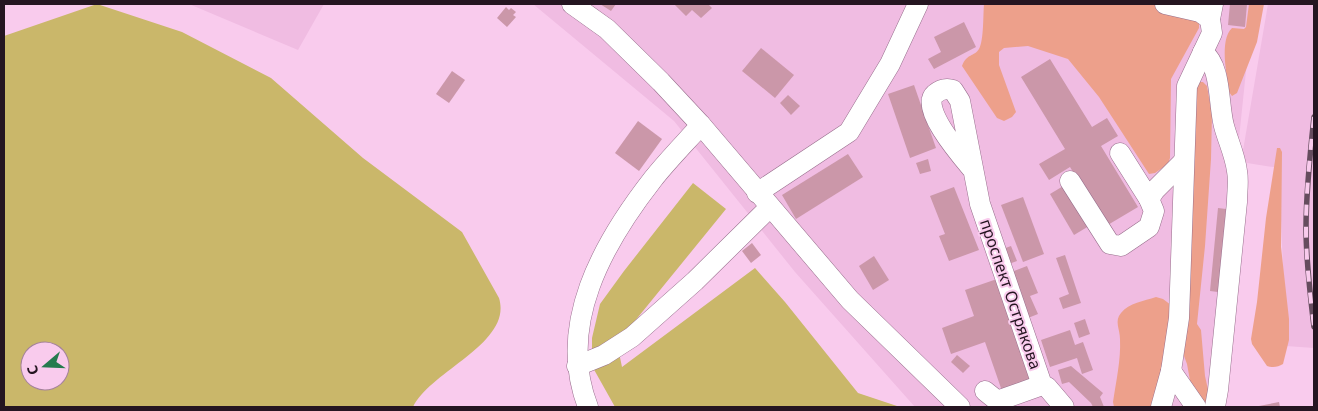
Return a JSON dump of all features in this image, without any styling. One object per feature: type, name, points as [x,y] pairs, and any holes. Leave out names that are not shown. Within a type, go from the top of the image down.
[{"type":"street","points":[[572,4],[607,29],[624,45],[701,125],[850,300],[960,407]]},
{"type":"street","points":[[577,366],[604,355],[632,337],[695,280],[764,200],[849,132],[890,64],[918,4]]},
{"type":"street","points":[[1161,407],[1171,371],[1178,318],[1187,86],[1212,33],[1211,11],[1200,12],[1165,4]]},
{"type":"street","points":[[1203,52],[1208,56],[1215,68],[1224,125],[1234,153],[1238,172],[1237,202],[1215,407]]},
{"type":"street","points":[[588,407],[581,390],[577,366],[577,339],[585,300],[601,259],[621,224],[654,178],[701,125]]},
{"type":"street","points":[[1070,181],[1110,244],[1121,246],[1150,227],[1154,211],[1149,199],[1120,153]]},
{"type":"street","points":[[1149,199],[1155,190],[1184,161]]},
{"type":"street","name":"проспект Острякова","points":[[973,170],[980,204],[1042,385],[1047,387],[1064,407]]},
{"type":"street","points":[[1171,371],[1196,407]]},
{"type":"street","points":[[985,391],[995,399],[1000,400],[1042,385]]},
{"type":"shaded area","points":[[97,4],[182,32],[271,78],[363,158],[462,232],[499,298],[500,314],[494,329],[468,356],[422,394],[413,407],[4,407],[4,36]]},
{"type":"shaded area","points":[[189,4],[324,4],[298,50]]},
{"type":"shaded area","points":[[533,4],[1253,4],[1211,407],[915,407],[795,272],[674,121]]},
{"type":"shaded area","points":[[984,4],[1148,4],[1181,9],[1199,20],[1199,28],[1171,79],[1170,158],[1168,164],[1155,173],[1149,174],[1099,97],[1068,59],[1028,46],[1004,48],[999,52],[999,65],[1016,112],[1012,117],[1004,121],[997,118],[962,66],[966,59],[977,51],[981,45]]},
{"type":"shaded area","points":[[1249,4],[1264,4],[1257,42],[1237,93],[1232,96],[1229,92],[1226,67],[1226,41],[1228,33],[1232,28],[1244,29],[1246,27]]},
{"type":"shaded area","points":[[1268,4],[1314,4],[1314,348],[1286,346],[1279,168],[1241,162]]},
{"type":"shaded area","points":[[1199,82],[1203,82],[1207,86],[1212,114],[1205,246],[1197,324],[1201,330],[1205,376],[1209,394],[1206,404],[1202,405],[1191,386],[1187,364],[1181,348],[1189,264],[1194,178],[1191,99]]},
{"type":"shaded area","points":[[1277,148],[1280,148],[1282,152],[1281,247],[1289,319],[1289,340],[1283,364],[1273,367],[1267,366],[1252,344],[1251,339]]},
{"type":"shaded area","points":[[693,183],[726,209],[617,343],[622,367],[755,268],[785,302],[858,393],[900,407],[615,407],[592,366],[592,338],[600,304]]},
{"type":"shaded area","points":[[1156,297],[1163,299],[1171,305],[1172,313],[1155,407],[1114,407],[1113,402],[1120,355],[1119,316],[1132,305]]},
{"type":"building","points":[[600,4],[616,4],[611,11]]},
{"type":"building","points":[[674,4],[708,4],[712,8],[701,18],[692,10],[686,16]]},
{"type":"building","points":[[1230,4],[1247,4],[1245,27],[1228,25]]},
{"type":"building","points":[[506,7],[516,12],[513,15],[516,17],[507,27],[497,18]]},
{"type":"building","points":[[964,22],[976,47],[934,69],[928,59],[941,52],[934,37]]},
{"type":"building","points":[[761,48],[794,75],[775,98],[742,71]]},
{"type":"building","points":[[1050,59],[1092,127],[1107,118],[1118,136],[1101,146],[1138,207],[1106,226],[1070,167],[1049,180],[1039,164],[1065,149],[1021,77]]},
{"type":"building","points":[[452,71],[465,80],[449,103],[436,94]]},
{"type":"building","points":[[914,85],[936,148],[910,158],[888,94]]},
{"type":"building","points":[[788,95],[800,106],[791,115],[780,103]]},
{"type":"building","points":[[638,121],[662,139],[639,171],[615,153]]},
{"type":"building","points":[[848,154],[863,177],[796,219],[782,195]]},
{"type":"building","points":[[928,159],[931,171],[920,174],[916,163]]},
{"type":"building","points":[[1065,185],[1089,226],[1074,235],[1050,194]]},
{"type":"building","points":[[954,187],[979,250],[949,261],[939,236],[945,234],[930,196]]},
{"type":"building","points":[[1023,197],[1044,254],[1023,262],[1001,205]]},
{"type":"building","points":[[1218,208],[1226,209],[1218,292],[1210,291]]},
{"type":"building","points":[[752,243],[761,255],[751,263],[742,251]]},
{"type":"building","points":[[1011,246],[1017,261],[1006,265],[1000,250]]},
{"type":"building","points":[[1065,255],[1081,303],[1063,309],[1059,298],[1069,294],[1056,258]]},
{"type":"building","points":[[874,256],[889,280],[873,290],[859,266]]},
{"type":"building","points":[[1027,266],[1038,293],[1030,296],[1038,314],[1028,318],[1011,272]]},
{"type":"building","points":[[997,279],[1033,380],[1002,391],[985,342],[951,354],[942,328],[974,316],[965,290]]},
{"type":"building","points":[[1085,319],[1090,334],[1079,338],[1074,323]]},
{"type":"building","points":[[1070,330],[1075,345],[1083,342],[1093,370],[1082,374],[1077,358],[1050,367],[1041,340]]},
{"type":"building","points":[[957,355],[970,366],[963,373],[951,362]]},
{"type":"building","points":[[1071,366],[1103,393],[1100,397],[1104,407],[1093,407],[1069,382],[1062,384],[1058,370]]},
{"type":"building","points":[[1279,402],[1280,407],[1259,407],[1259,406]]},
{"type":"railway","points":[[1314,117],[1307,186],[1306,228],[1307,265],[1314,327]]}]
